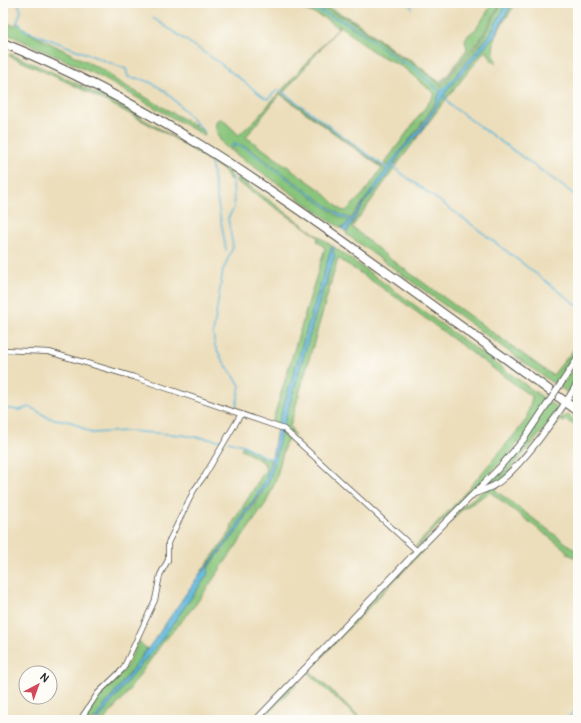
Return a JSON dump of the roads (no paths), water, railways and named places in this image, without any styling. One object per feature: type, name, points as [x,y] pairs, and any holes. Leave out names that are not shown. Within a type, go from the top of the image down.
[{"type":"highway","points":[[3,43],[28,53],[140,108],[226,161],[302,211],[578,411]]},
{"type":"street","points":[[3,350],[49,352],[134,377],[284,429],[417,551]]},
{"type":"street","points":[[256,720],[524,439],[578,358]]},
{"type":"street","points":[[473,494],[493,486],[523,457],[566,402],[578,382]]},
{"type":"street","points":[[80,720],[98,693],[124,669],[155,600],[160,575],[168,560],[168,543],[194,490],[205,475],[241,414]]},
{"type":"water","points":[[507,3],[512,3],[495,35],[448,89],[420,133],[402,151],[385,178],[364,203],[346,232],[341,228],[348,224],[398,153],[420,128],[434,107],[440,92],[453,79],[489,36]]},
{"type":"water","points":[[332,246],[334,247],[333,253],[335,255],[327,277],[326,286],[324,286],[283,427],[278,425]]},
{"type":"water","points":[[277,429],[281,430],[276,459],[268,483],[244,517],[239,529],[209,566],[208,574],[157,646],[128,680],[98,720],[94,720],[155,639],[201,572],[234,532],[243,514],[265,481],[272,458]]},
{"type":"waterway","points":[[18,3],[21,11],[17,22],[25,30],[126,69],[128,77],[153,83],[171,96],[204,131]]},
{"type":"waterway","points":[[295,3],[312,8],[351,25],[400,61],[413,67],[440,92]]},
{"type":"waterway","points":[[409,3],[412,8]]},
{"type":"waterway","points":[[153,18],[217,61],[265,98],[268,99],[277,90],[280,90],[388,169]]},
{"type":"waterway","points":[[444,94],[450,105],[578,197]]},
{"type":"waterway","points":[[232,147],[235,144],[247,149],[339,215],[349,219],[348,224]]},
{"type":"waterway","points":[[211,163],[226,250]]},
{"type":"waterway","points":[[393,166],[578,306]]},
{"type":"waterway","points":[[233,177],[234,208],[228,218],[233,247],[223,270],[213,333],[215,346],[221,358],[240,385],[236,409]]},
{"type":"waterway","points":[[3,408],[19,410],[30,407],[49,418],[72,422],[91,433],[127,431],[182,435],[224,441]]},
{"type":"waterway","points":[[228,441],[243,445],[265,457],[272,458]]},
{"type":"waterway","points":[[566,720],[578,707]]}]
